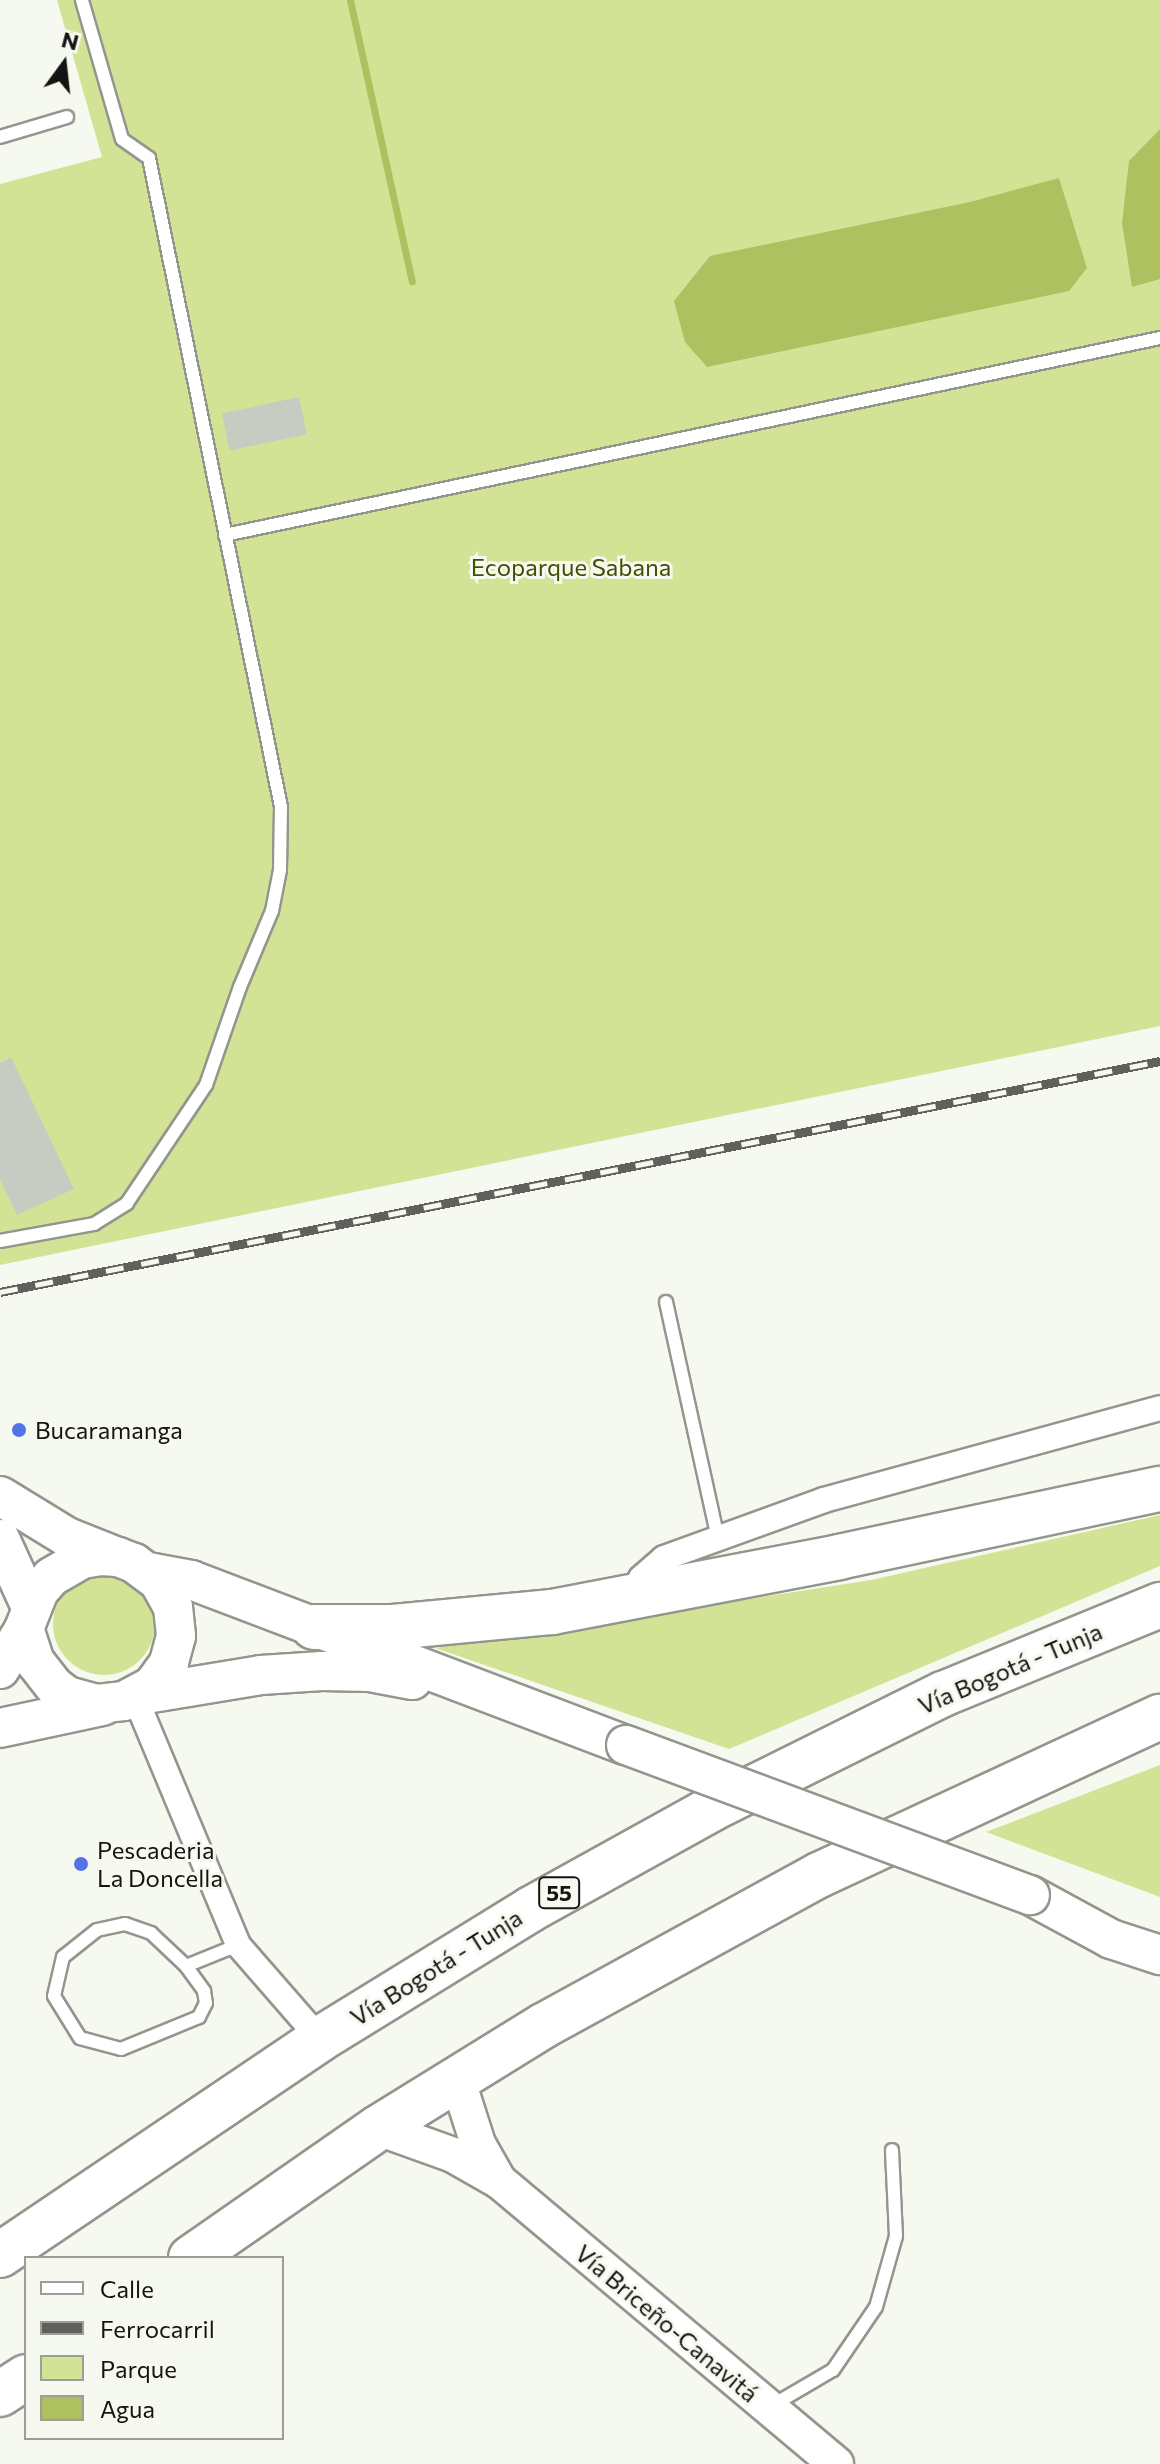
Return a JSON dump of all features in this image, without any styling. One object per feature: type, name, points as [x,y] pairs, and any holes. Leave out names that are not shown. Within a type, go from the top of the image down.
[{"type":"highway","points":[[314,1627],[473,1621],[631,1598],[1160,1489]]},
{"type":"highway","name":"Vía Bogotá - Tunja","points":[[0,2255],[320,2039],[531,1909],[713,1808],[943,1694],[1160,1605]]},
{"type":"highway","points":[[194,2256],[378,2128],[543,2026],[819,1875],[1160,1717]]},
{"type":"highway","points":[[0,2394],[24,2378]]},
{"type":"main road","points":[[0,1496],[67,1537],[133,1565],[167,1594],[176,1621],[176,1636],[174,1650],[162,1675],[129,1698],[81,1701],[54,1686],[35,1662],[27,1618],[0,1539]]},
{"type":"main road","points":[[0,1669],[51,1577],[65,1566],[82,1559],[133,1565],[191,1580],[1030,1895],[1111,1939],[1160,1955]]},
{"type":"main road","points":[[0,1728],[129,1698],[261,1675],[322,1671],[370,1672],[428,1682],[481,1703],[503,1698]]},
{"type":"main road","points":[[457,2078],[478,2144],[499,2181]]},
{"type":"main road","points":[[378,2128],[453,2155],[499,2181]]},
{"type":"main road","name":"Vía Briceño-Canavitá","points":[[499,2181],[836,2464]]},
{"type":"street","points":[[631,1598],[641,1578],[664,1558],[824,1500],[1160,1408]]},
{"type":"street","points":[[129,1698],[238,1945],[320,2039]]},
{"type":"lane","points":[[0,1241],[94,1224],[127,1203],[206,1085],[240,987],[272,911],[280,870],[281,807],[149,158],[122,139],[82,0]]},
{"type":"lane","points":[[0,137],[67,117]]},
{"type":"lane","points":[[225,535],[1160,338]]},
{"type":"lane","points":[[666,1302],[718,1539]]},
{"type":"lane","points":[[125,1924],[151,1933],[186,1966],[204,1991],[206,2003],[199,2017],[121,2049],[80,2038],[54,1996],[63,1957],[97,1930],[125,1924]]},
{"type":"lane","points":[[186,1966],[238,1945]]},
{"type":"lane","points":[[767,2408],[833,2370],[876,2307],[896,2236],[892,2150]]},
{"type":"green space","name":"Ecoparque Sabana","points":[[57,0],[1160,0],[1160,1026],[0,1265],[0,184],[102,157]]},
{"type":"green space","points":[[1160,1515],[1160,1566],[729,1749],[435,1648],[871,1580]]},
{"type":"green space","points":[[104,1573],[123,1577],[140,1588],[151,1605],[155,1624],[151,1643],[140,1660],[123,1671],[104,1675],[85,1671],[68,1660],[57,1643],[53,1624],[57,1605],[68,1588],[85,1577]]},
{"type":"green space","points":[[1160,1765],[1160,1897],[986,1832]]},
{"type":"water","points":[[1160,129],[1160,279],[1132,287],[1122,223],[1129,161]]},
{"type":"water","points":[[1059,178],[1087,268],[1069,291],[707,367],[685,342],[674,301],[710,256],[970,202]]},
{"type":"building","points":[[299,397],[307,434],[230,451],[222,413]]},
{"type":"building","points":[[11,1057],[74,1189],[17,1215],[0,1179],[0,1063]]},
{"type":"waterway","points":[[350,0],[412,281]]},
{"type":"railway","points":[[0,1292],[1160,1061]]},
{"type":"place","name":"Bucaramanga","points":[[19,1430]]},
{"type":"place","name":"Pescaderia La Doncella","points":[[81,1864]]}]
